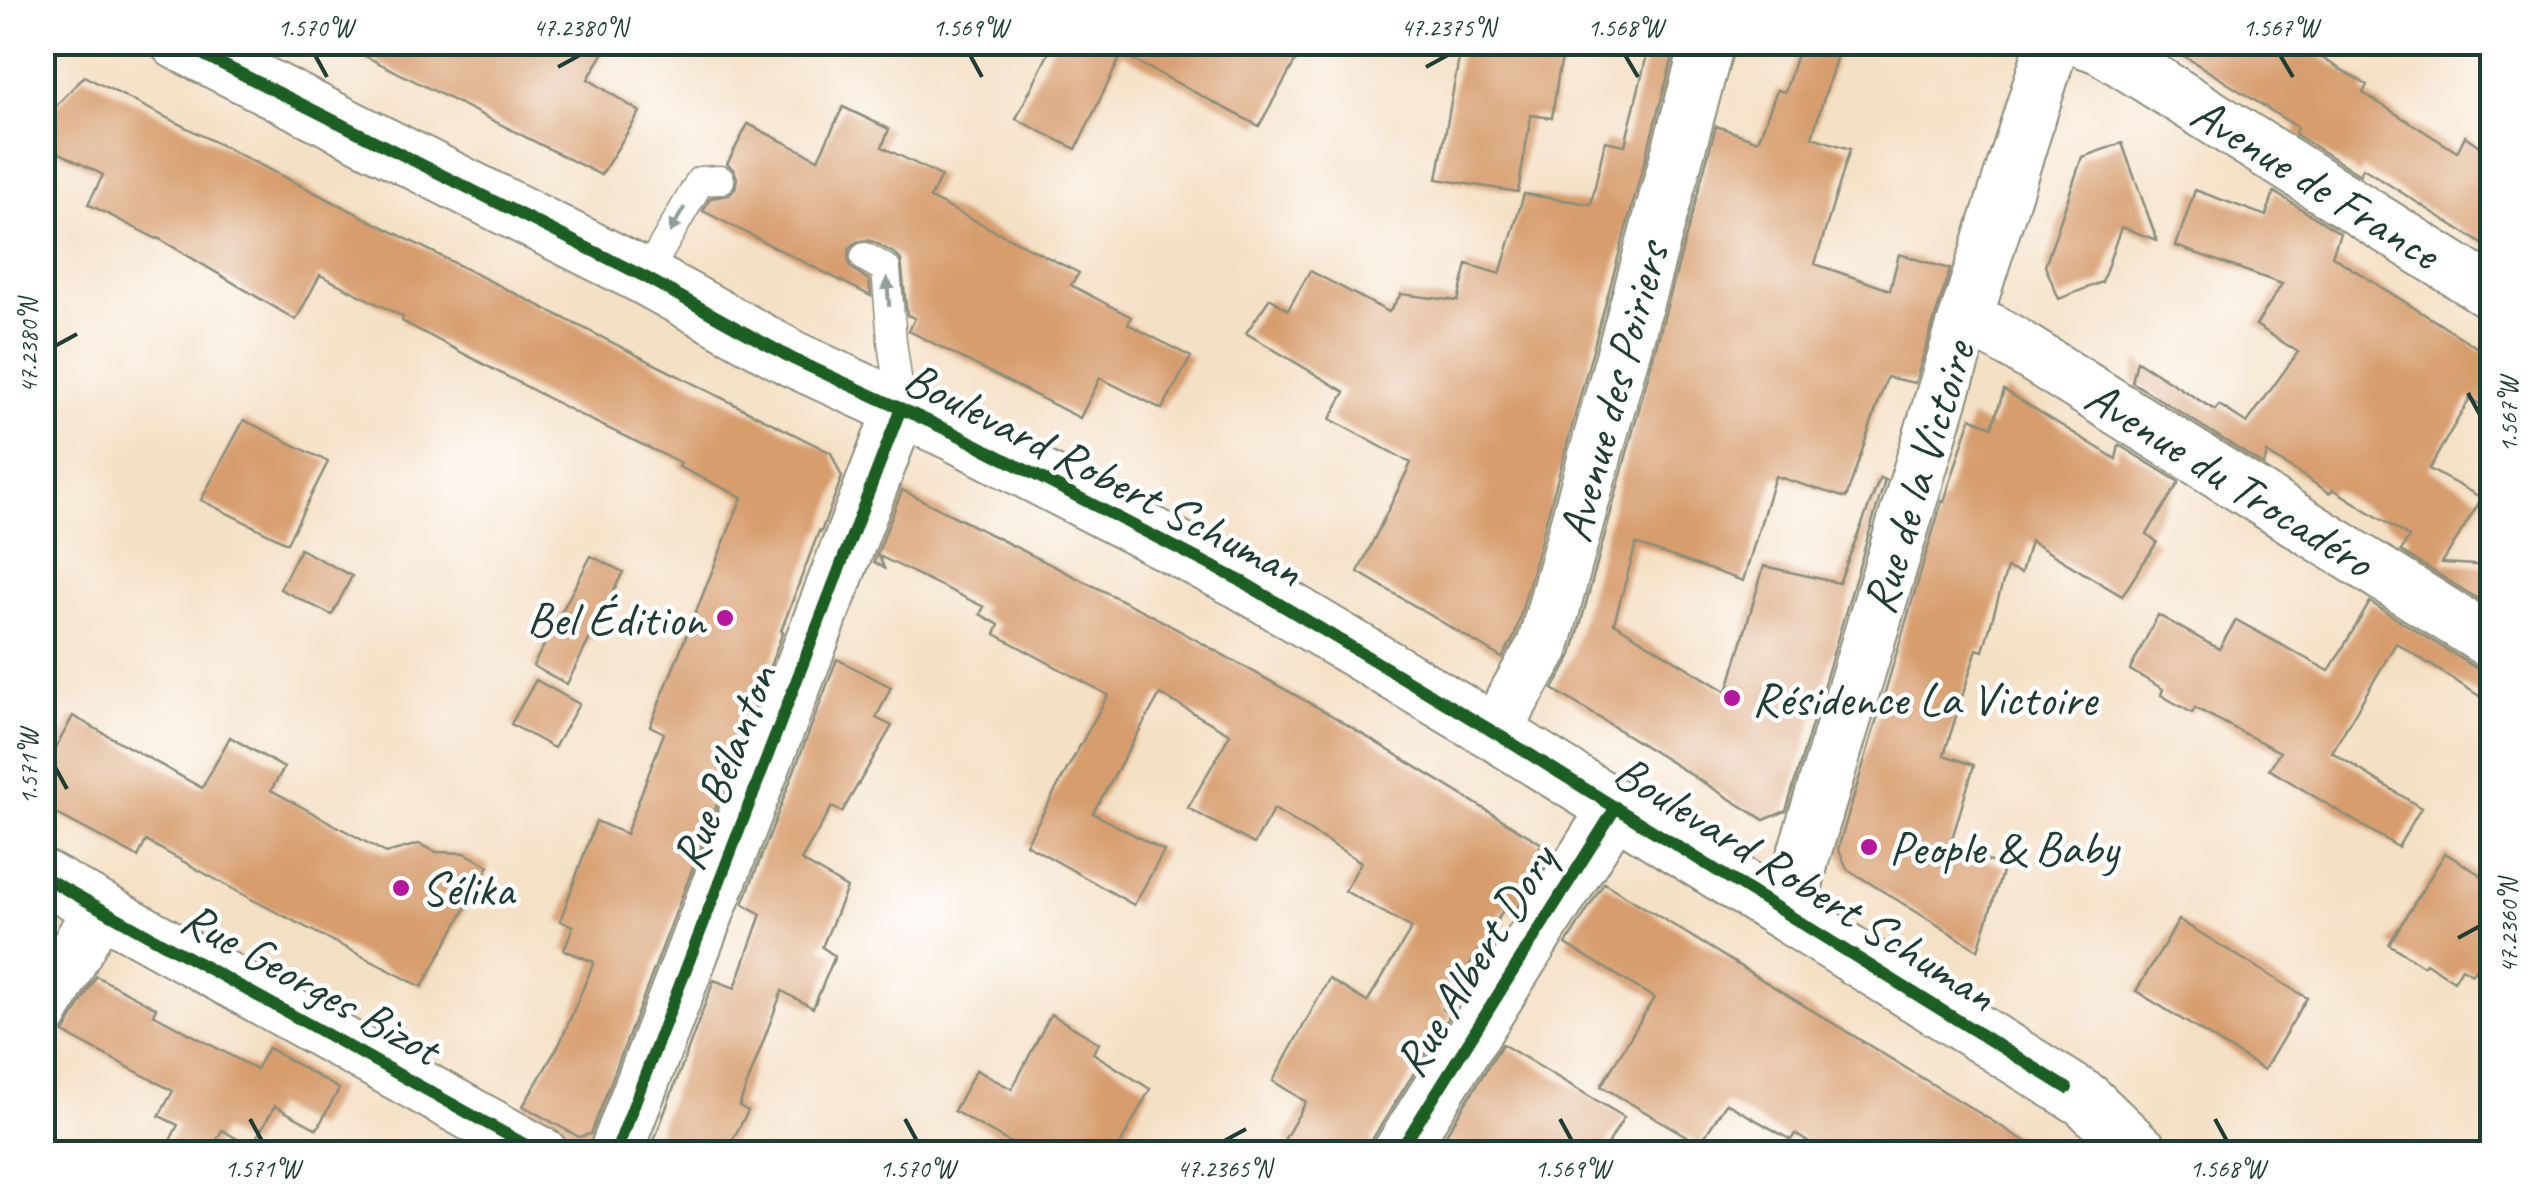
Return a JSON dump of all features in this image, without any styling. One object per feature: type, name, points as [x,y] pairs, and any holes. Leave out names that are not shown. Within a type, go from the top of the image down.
[{"type":"main road","name":"Boulevard Robert Schuman","points":[[178,42],[645,277],[793,359],[954,433],[1240,582],[1497,734],[2086,1100],[2142,1154]]},
{"type":"street","name":"Avenue des Poiriers","points":[[1497,734],[1543,647],[1708,42]]},
{"type":"street","name":"Rue de la Victoire","points":[[1789,913],[1802,857],[2052,42]]},
{"type":"street","name":"Avenue de France","points":[[2086,42],[2102,48],[2492,292]]},
{"type":"street","name":"Avenue du Trocadéro","points":[[1965,320],[2013,343],[2492,642]]},
{"type":"street","name":"Rue Bélanton","points":[[615,1154],[901,408]]},
{"type":"street","name":"Rue Albert Dory","points":[[1398,1154],[1616,807]]},
{"type":"street","name":"Rue Georges Bizot","points":[[42,876],[542,1154]]},
{"type":"street","points":[[42,1013],[102,909]]},
{"type":"lane","points":[[645,277],[700,181],[720,180]]},
{"type":"lane","points":[[865,257],[886,269],[901,408]]},
{"type":"building","points":[[337,42],[610,42],[588,79],[640,112],[601,175]]},
{"type":"building","points":[[1054,42],[1306,42],[1259,126],[1122,54],[1076,149],[1016,119]]},
{"type":"building","points":[[1462,42],[1566,42],[1552,118],[1531,115],[1518,192],[1437,179]]},
{"type":"building","points":[[1650,42],[1677,42],[1515,635],[1502,658],[1358,572],[1411,463],[1330,419],[1345,392],[1246,333],[1270,298],[1288,310],[1310,271],[1389,312],[1401,294],[1458,301],[1467,264],[1500,274],[1524,194],[1591,204],[1605,141],[1625,145]]},
{"type":"building","points":[[1801,42],[1841,42],[1812,137],[1850,149],[1815,264],[1890,290],[1899,254],[1950,269],[1915,383],[1887,377],[1846,498],[1775,476],[1743,581],[1636,544],[1614,623],[1727,692],[1764,566],[1839,583],[1880,478],[1885,480],[1786,811],[1764,820],[1553,689],[1572,655],[1716,126],[1758,141],[1777,90],[1785,92]]},
{"type":"building","points":[[2162,42],[2295,42],[2367,85],[2363,93],[2457,152],[2465,136],[2492,155],[2492,250],[2363,168],[2360,175],[2295,134],[2297,127]]},
{"type":"building","points":[[84,76],[831,453],[842,477],[591,1134],[579,1137],[523,1106],[560,1043],[594,962],[564,950],[573,926],[560,921],[596,821],[626,834],[664,733],[650,726],[742,497],[320,275],[296,320],[158,238],[88,204],[103,175],[42,144],[42,121]]},
{"type":"building","points":[[843,107],[889,129],[882,147],[941,176],[930,198],[1079,273],[1071,285],[1131,317],[1128,324],[1191,357],[1162,409],[1100,378],[1080,418],[909,331],[915,318],[907,315],[901,260],[874,242],[857,242],[848,256],[850,267],[869,280],[871,296],[703,211],[710,198],[729,195],[735,189],[737,178],[727,164],[748,124],[818,159]]},
{"type":"building","points":[[2122,143],[2157,240],[2121,227],[2102,282],[2059,299],[2045,266],[2082,157]]},
{"type":"building","points":[[2195,190],[2266,216],[2274,192],[2340,233],[2332,256],[2492,357],[2492,412],[2470,398],[2429,469],[2482,498],[2442,563],[2492,566],[2492,608],[2401,551],[2409,537],[2333,489],[2330,493],[2267,453],[2264,465],[2132,382],[2137,361],[2215,410],[2219,405],[2247,423],[2298,352],[2256,325],[2282,284],[2176,246]]},
{"type":"building","points":[[2004,390],[2116,459],[2119,445],[2179,482],[2147,534],[2157,542],[2122,596],[2030,541],[2021,573],[2007,568],[1983,651],[1977,649],[1944,755],[1974,765],[1949,849],[2004,866],[1978,950],[1847,869],[1838,849],[1971,417],[1992,427]]},
{"type":"building","points":[[244,420],[328,462],[287,543],[201,500]]},
{"type":"building","points":[[902,490],[1153,616],[1331,715],[1552,853],[1514,912],[1505,907],[1442,1009],[1451,1014],[1373,1138],[1368,1154],[1307,1154],[1284,1140],[1306,1102],[1273,1081],[1329,979],[1367,1002],[1412,928],[1345,891],[1361,862],[1274,809],[1254,844],[1188,808],[1230,734],[1160,694],[1093,813],[1164,851],[1134,905],[1026,844],[1108,695],[995,634],[999,625],[980,614],[984,607],[879,556],[884,568],[874,562]]},
{"type":"building","points":[[300,549],[352,576],[332,615],[280,589]]},
{"type":"building","points":[[591,556],[623,572],[567,684],[533,666]]},
{"type":"building","points":[[2370,602],[2476,668],[2492,673],[2492,704],[2396,643],[2332,752],[2421,808],[2398,847],[2269,769],[2280,752],[2195,708],[2192,713],[2161,695],[2163,689],[2130,670],[2158,615],[2219,649],[2236,620],[2329,671]]},
{"type":"building","points":[[837,659],[891,687],[876,718],[892,726],[842,812],[832,807],[801,860],[847,888],[822,947],[835,956],[813,1008],[782,991],[739,1106],[748,1111],[725,1154],[649,1154],[714,980],[735,988],[761,914],[743,904]]},
{"type":"building","points":[[536,680],[579,704],[554,748],[511,724]]},
{"type":"building","points":[[73,716],[202,788],[230,737],[284,768],[271,790],[386,853],[419,844],[436,852],[465,853],[489,866],[422,987],[146,841],[138,857],[42,806],[42,773]]},
{"type":"building","points":[[2445,853],[2492,882],[2492,941],[2472,974],[2462,968],[2454,981],[2389,944]]},
{"type":"building","points":[[1604,883],[2046,1154],[1827,1154],[1795,1134],[1791,1140],[1726,1103],[1700,1144],[1601,1086],[1654,998],[1566,944]]},
{"type":"building","points":[[2179,920],[2307,998],[2264,1070],[2136,991]]},
{"type":"building","points":[[96,976],[156,1008],[153,1014],[256,1069],[268,1048],[339,1089],[317,1129],[275,1106],[251,1147],[222,1130],[210,1154],[163,1154],[178,1125],[159,1116],[173,1091],[64,1033]]},
{"type":"building","points":[[1051,1014],[1099,1043],[1093,1053],[1150,1089],[1115,1154],[1030,1154],[954,1111],[976,1070],[1012,1089]]},
{"type":"building","points":[[1502,1044],[1624,1117],[1602,1154],[1434,1154]]},
{"type":"cycle path","points":[[178,42],[645,277],[793,359],[954,433],[1241,581],[1497,734],[2067,1088]]},
{"type":"cycle path","points":[[615,1154],[901,408]]},
{"type":"cycle path","points":[[1398,1154],[1616,807]]},
{"type":"cycle path","points":[[42,876],[542,1154]]},
{"type":"place","name":"Bel Édition","points":[[725,618]]},
{"type":"place","name":"Résidence La Victoire","points":[[1732,698]]},
{"type":"place","name":"People & Baby","points":[[1869,847]]},
{"type":"place","name":"Sélika","points":[[401,888]]}]
